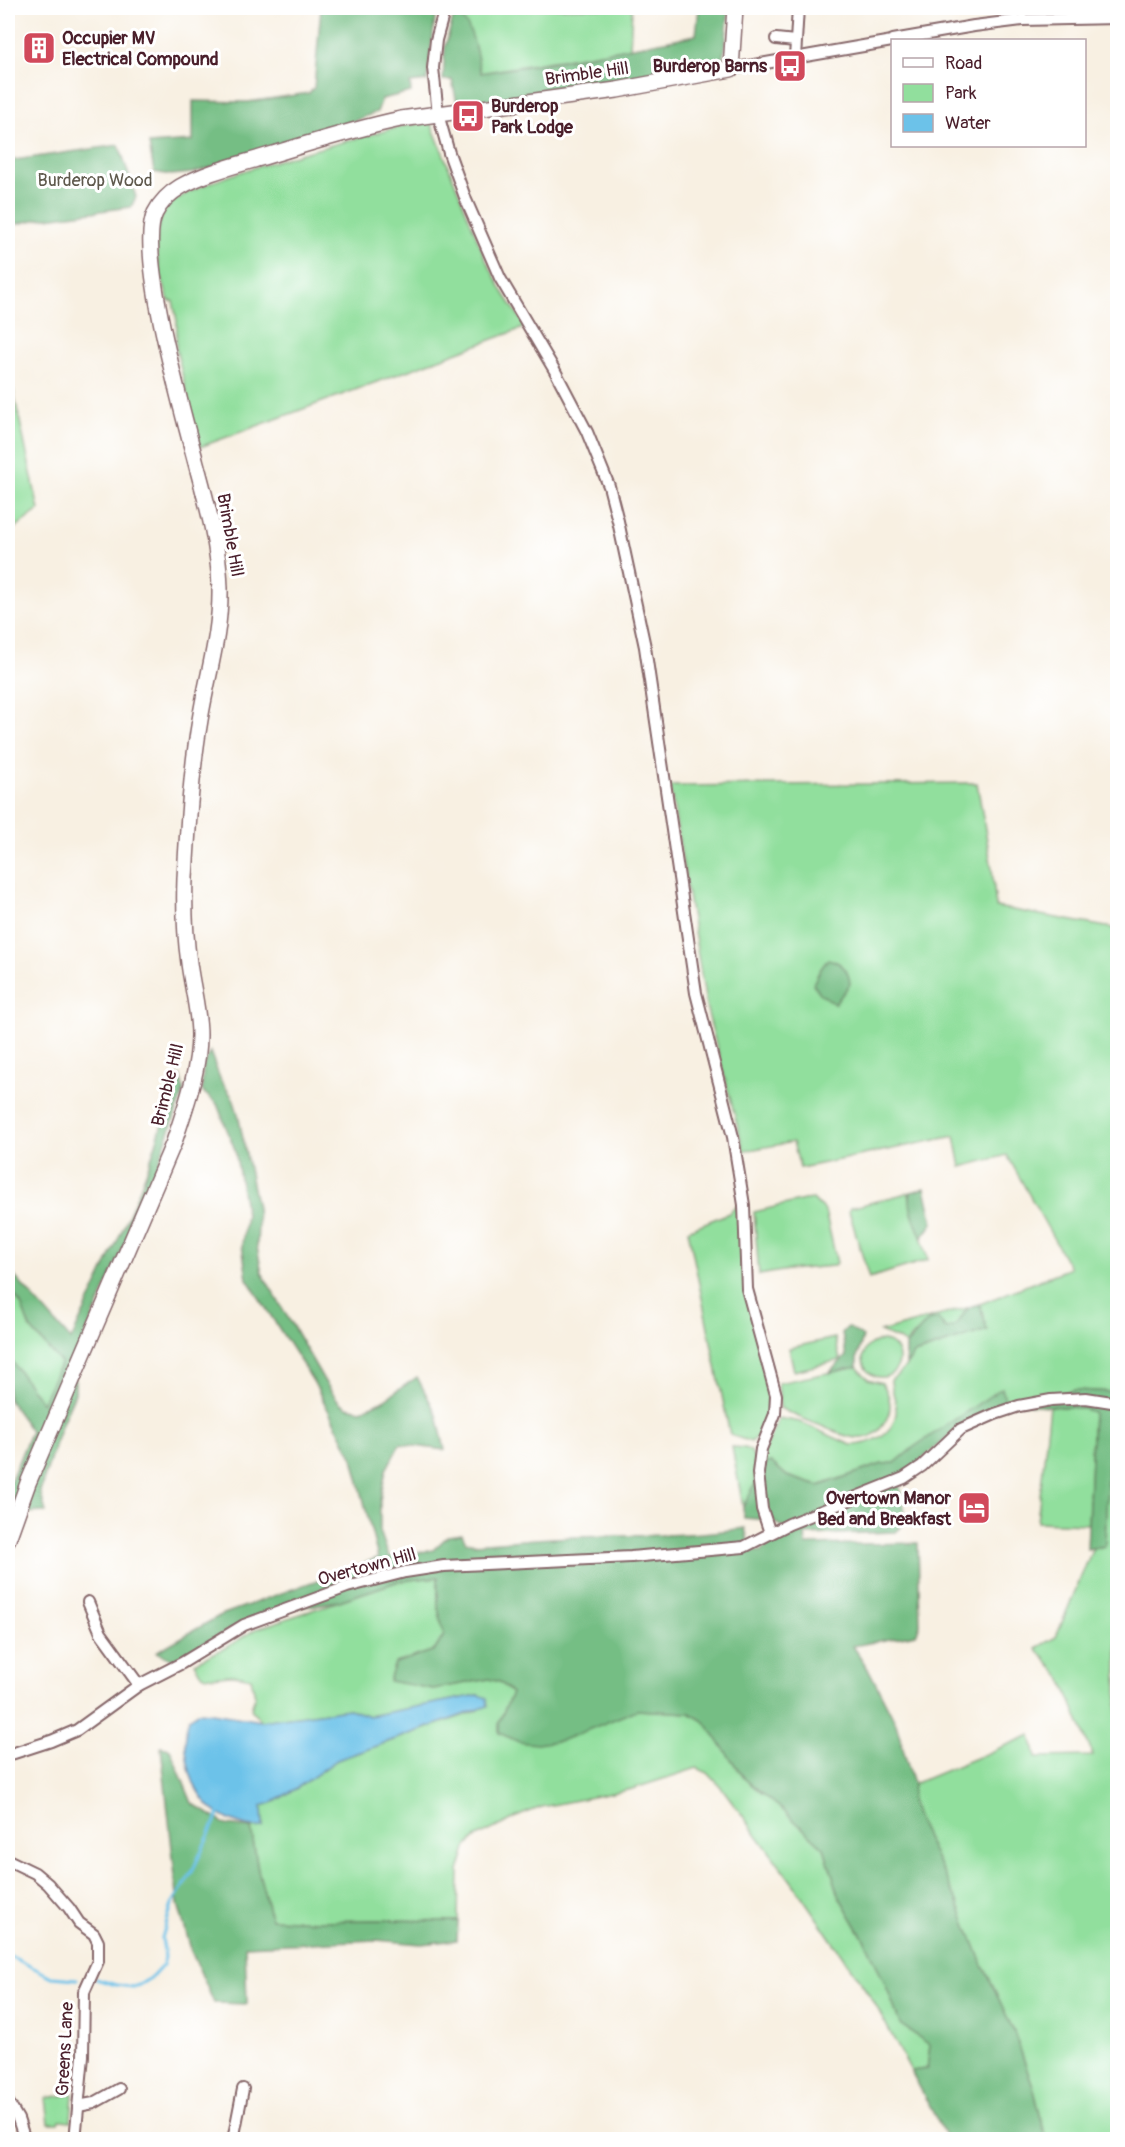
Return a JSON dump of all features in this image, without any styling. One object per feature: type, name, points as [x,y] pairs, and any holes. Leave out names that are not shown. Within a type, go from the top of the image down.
[{"type":"main road","points":[[731,69],[735,8]]},
{"type":"main road","name":"Brimble Hill","points":[[8,1539],[28,1483],[174,1142],[189,1094],[198,1054],[199,1022],[186,933],[186,876],[193,761],[217,637],[220,589],[213,531],[180,403],[153,276],[150,249],[152,220],[155,211],[170,194],[180,187],[209,174],[347,132],[401,119],[617,90],[731,69]]},
{"type":"street","points":[[445,8],[436,40],[433,68],[438,114],[448,153],[500,278],[555,371],[587,432],[609,486],[645,647],[696,993],[734,1137],[744,1205],[747,1289],[776,1395],[775,1414],[761,1449],[758,1473],[763,1515],[770,1533]]},
{"type":"street","points":[[795,58],[798,8]]},
{"type":"street","points":[[904,39],[1022,20],[1118,18]]},
{"type":"street","points":[[776,39],[795,41]]},
{"type":"street","points":[[731,69],[891,41]]},
{"type":"street","name":"Overtown Hill","points":[[8,1755],[51,1742],[77,1730],[139,1685],[182,1663],[253,1621],[346,1587],[424,1569],[471,1564],[631,1557],[749,1545],[770,1533],[904,1478],[922,1466],[961,1429],[995,1414],[1019,1406],[1051,1400],[1086,1398],[1118,1403]]},
{"type":"street","points":[[88,1602],[101,1633],[139,1685]]},
{"type":"street","name":"Greens Lane","points":[[8,1860],[35,1873],[48,1884],[80,1923],[94,1934],[98,1942],[98,1961],[84,1992],[84,2028],[75,2139]]},
{"type":"street","name":"Greens Lane","points":[[78,2106],[94,2103],[119,2089]]},
{"type":"street","points":[[233,2139],[243,2089]]},
{"type":"street","points":[[8,2102],[18,2119],[25,2139]]},
{"type":"green space","points":[[321,8],[423,8],[436,11],[427,81],[410,83],[411,92],[382,99],[377,112],[324,133],[192,173],[171,175],[154,172],[149,144],[193,141],[193,101],[248,102],[309,93],[314,88]]},
{"type":"green space","points":[[455,8],[632,8],[630,48],[480,73]]},
{"type":"green space","points":[[699,8],[729,8],[725,49],[720,65],[631,84],[457,103],[452,80],[443,80],[445,47],[455,11],[467,24],[481,73],[565,60],[696,35]]},
{"type":"green space","points":[[431,123],[485,258],[503,292],[526,327],[200,447],[176,349],[177,321],[173,301],[169,301],[157,255],[157,231],[166,209],[179,198],[234,174],[408,125]]},
{"type":"green space","name":"Burderop Wood","points":[[119,145],[136,197],[131,207],[39,219],[8,226],[8,161]]},
{"type":"green space","points":[[8,366],[39,510],[8,533]]},
{"type":"green space","points":[[977,783],[992,869],[996,907],[1117,929],[1117,1390],[1114,1392],[1075,1390],[1005,1403],[1001,1389],[914,1447],[895,1463],[882,1464],[818,1486],[787,1476],[771,1462],[761,1471],[764,1450],[779,1418],[800,1422],[851,1445],[866,1443],[880,1437],[890,1428],[896,1414],[891,1380],[903,1370],[914,1354],[986,1330],[980,1304],[1070,1268],[1007,1155],[961,1167],[955,1136],[800,1168],[793,1142],[744,1151],[707,1010],[670,786]]},
{"type":"green space","points":[[828,959],[844,967],[850,984],[835,1004],[820,993],[813,984]]},
{"type":"green space","points":[[210,1052],[221,1081],[233,1098],[238,1114],[257,1208],[257,1247],[262,1273],[325,1382],[339,1402],[347,1407],[361,1410],[382,1401],[417,1377],[437,1415],[445,1450],[400,1444],[386,1470],[380,1500],[380,1531],[389,1557],[433,1550],[448,1536],[462,1534],[466,1542],[475,1544],[563,1537],[682,1534],[745,1528],[748,1541],[729,1553],[762,1551],[788,1530],[770,1520],[744,1518],[743,1507],[766,1463],[771,1462],[787,1476],[819,1486],[882,1464],[895,1463],[914,1447],[1002,1388],[1006,1403],[964,1422],[916,1465],[897,1476],[904,1514],[901,1527],[896,1532],[805,1535],[806,1545],[918,1543],[920,1625],[916,1634],[853,1646],[870,1672],[896,1723],[913,1784],[911,1800],[919,1823],[956,1899],[978,1954],[1014,2032],[1033,2086],[1046,2139],[947,2139],[911,2071],[927,2069],[930,2045],[900,2024],[868,1946],[840,1898],[824,1848],[745,1779],[705,1722],[690,1713],[637,1710],[563,1740],[537,1744],[519,1742],[499,1733],[499,1722],[512,1693],[500,1682],[489,1679],[433,1689],[389,1681],[395,1663],[435,1650],[444,1635],[438,1607],[438,1577],[399,1581],[339,1601],[260,1614],[173,1660],[156,1652],[221,1615],[378,1558],[353,1458],[313,1381],[247,1279],[242,1245],[246,1214],[235,1150],[217,1104],[202,1091],[203,1067]]},
{"type":"green space","points":[[173,1076],[180,1076],[184,1090],[157,1167],[75,1360],[75,1393],[62,1423],[40,1491],[46,1512],[23,1513],[8,1524],[8,1487],[31,1431],[8,1399],[8,1356],[42,1403],[61,1363],[30,1328],[21,1304],[8,1287],[8,1269],[71,1340],[144,1178],[166,1111]]},
{"type":"green space","points":[[925,1188],[933,1223],[922,1238],[913,1215],[910,1198],[911,1192]]},
{"type":"green space","points":[[911,1192],[909,1195],[911,1203],[928,1260],[869,1278],[850,1208]]},
{"type":"green space","points":[[813,1199],[825,1211],[837,1263],[833,1266],[759,1275],[754,1212]]},
{"type":"green space","points":[[740,1203],[743,1250],[771,1386],[771,1413],[761,1434],[751,1442],[730,1435],[688,1230],[729,1213]]},
{"type":"green space","points":[[8,1287],[21,1304],[30,1328],[61,1363],[42,1404],[8,1356]]},
{"type":"green space","points":[[980,1304],[987,1330],[914,1354],[906,1365],[906,1345],[929,1320],[938,1319],[946,1329],[951,1328],[958,1323],[966,1310]]},
{"type":"green space","points":[[970,1307],[956,1327],[946,1329],[937,1319],[910,1338],[906,1345],[880,1332]]},
{"type":"green space","points":[[848,1327],[863,1337],[857,1357],[857,1367],[829,1373],[846,1356],[842,1333]]},
{"type":"green space","points":[[835,1338],[840,1360],[794,1371],[789,1348]]},
{"type":"green space","points":[[881,1341],[893,1347],[899,1359],[893,1371],[881,1377],[869,1371],[863,1359],[869,1347]]},
{"type":"green space","points":[[857,1367],[868,1379],[882,1383],[887,1391],[890,1409],[881,1428],[873,1435],[865,1438],[847,1436],[780,1408],[778,1383]]},
{"type":"green space","points":[[1075,1390],[1113,1392],[1117,1390],[1117,1420],[1109,1418],[1105,1546],[1087,1549],[1093,1412],[1081,1408],[1006,1403]]},
{"type":"green space","points":[[1050,1406],[1081,1408],[1093,1412],[1088,1524],[1037,1522]]},
{"type":"green space","points":[[1109,1418],[1117,1420],[1117,2139],[1046,2139],[1033,2086],[1014,2032],[978,1954],[956,1899],[919,1823],[911,1800],[913,1784],[1031,1735],[1036,1757],[1093,1756],[1062,1679],[1036,1648],[1056,1637],[1093,1548],[1105,1546]]},
{"type":"green space","points":[[732,1447],[751,1451],[754,1460],[756,1483],[743,1507]]},
{"type":"green space","points":[[438,1577],[438,1607],[444,1635],[435,1650],[395,1663],[390,1681],[433,1689],[489,1679],[500,1682],[512,1693],[499,1722],[637,1710],[690,1713],[705,1722],[745,1779],[824,1848],[840,1898],[868,1946],[900,2024],[930,2045],[927,2069],[911,2071],[874,2002],[792,1882],[722,1788],[708,1773],[697,1768],[632,1789],[542,1807],[475,1838],[466,1848],[459,1871],[458,1921],[271,1919],[258,1870],[251,1828],[263,1827],[262,1806],[274,1802],[337,1760],[479,1710],[478,1695],[369,1716],[349,1709],[261,1721],[251,1709],[255,1696],[251,1678],[234,1675],[206,1676],[194,1663],[227,1647],[256,1629],[399,1581]]},
{"type":"green space","points":[[161,1747],[170,1749],[192,1803],[226,1825],[251,1828],[258,1870],[271,1919],[458,1921],[457,1940],[421,1944],[376,1940],[245,1946],[247,2004],[214,2003],[192,1953],[178,1904]]},
{"type":"green space","points":[[73,2094],[71,2121],[60,2120],[59,2123],[49,2123],[46,2098]]},
{"type":"water","points":[[478,1695],[487,1698],[488,1706],[337,1760],[274,1802],[262,1806],[263,1827],[247,1826],[230,1820],[221,1816],[207,1804],[197,1790],[187,1760],[186,1738],[189,1718],[198,1712],[261,1721],[349,1709],[369,1716]]},
{"type":"waterway","points":[[96,1979],[133,1987],[152,1977],[163,1965],[165,1957],[162,1938],[172,1904],[191,1874],[219,1813]]},
{"type":"waterway","points":[[8,1955],[52,1977],[77,1979]]},
{"type":"place","name":"Occupier MV Electrical Compound","points":[[39,48]]},
{"type":"place","name":"Burderop Barns","points":[[790,66]]},
{"type":"place","name":"Burderop Park Lodge","points":[[468,116]]},
{"type":"place","name":"Overtown Manor Bed and Breakfast","points":[[974,1508]]}]
